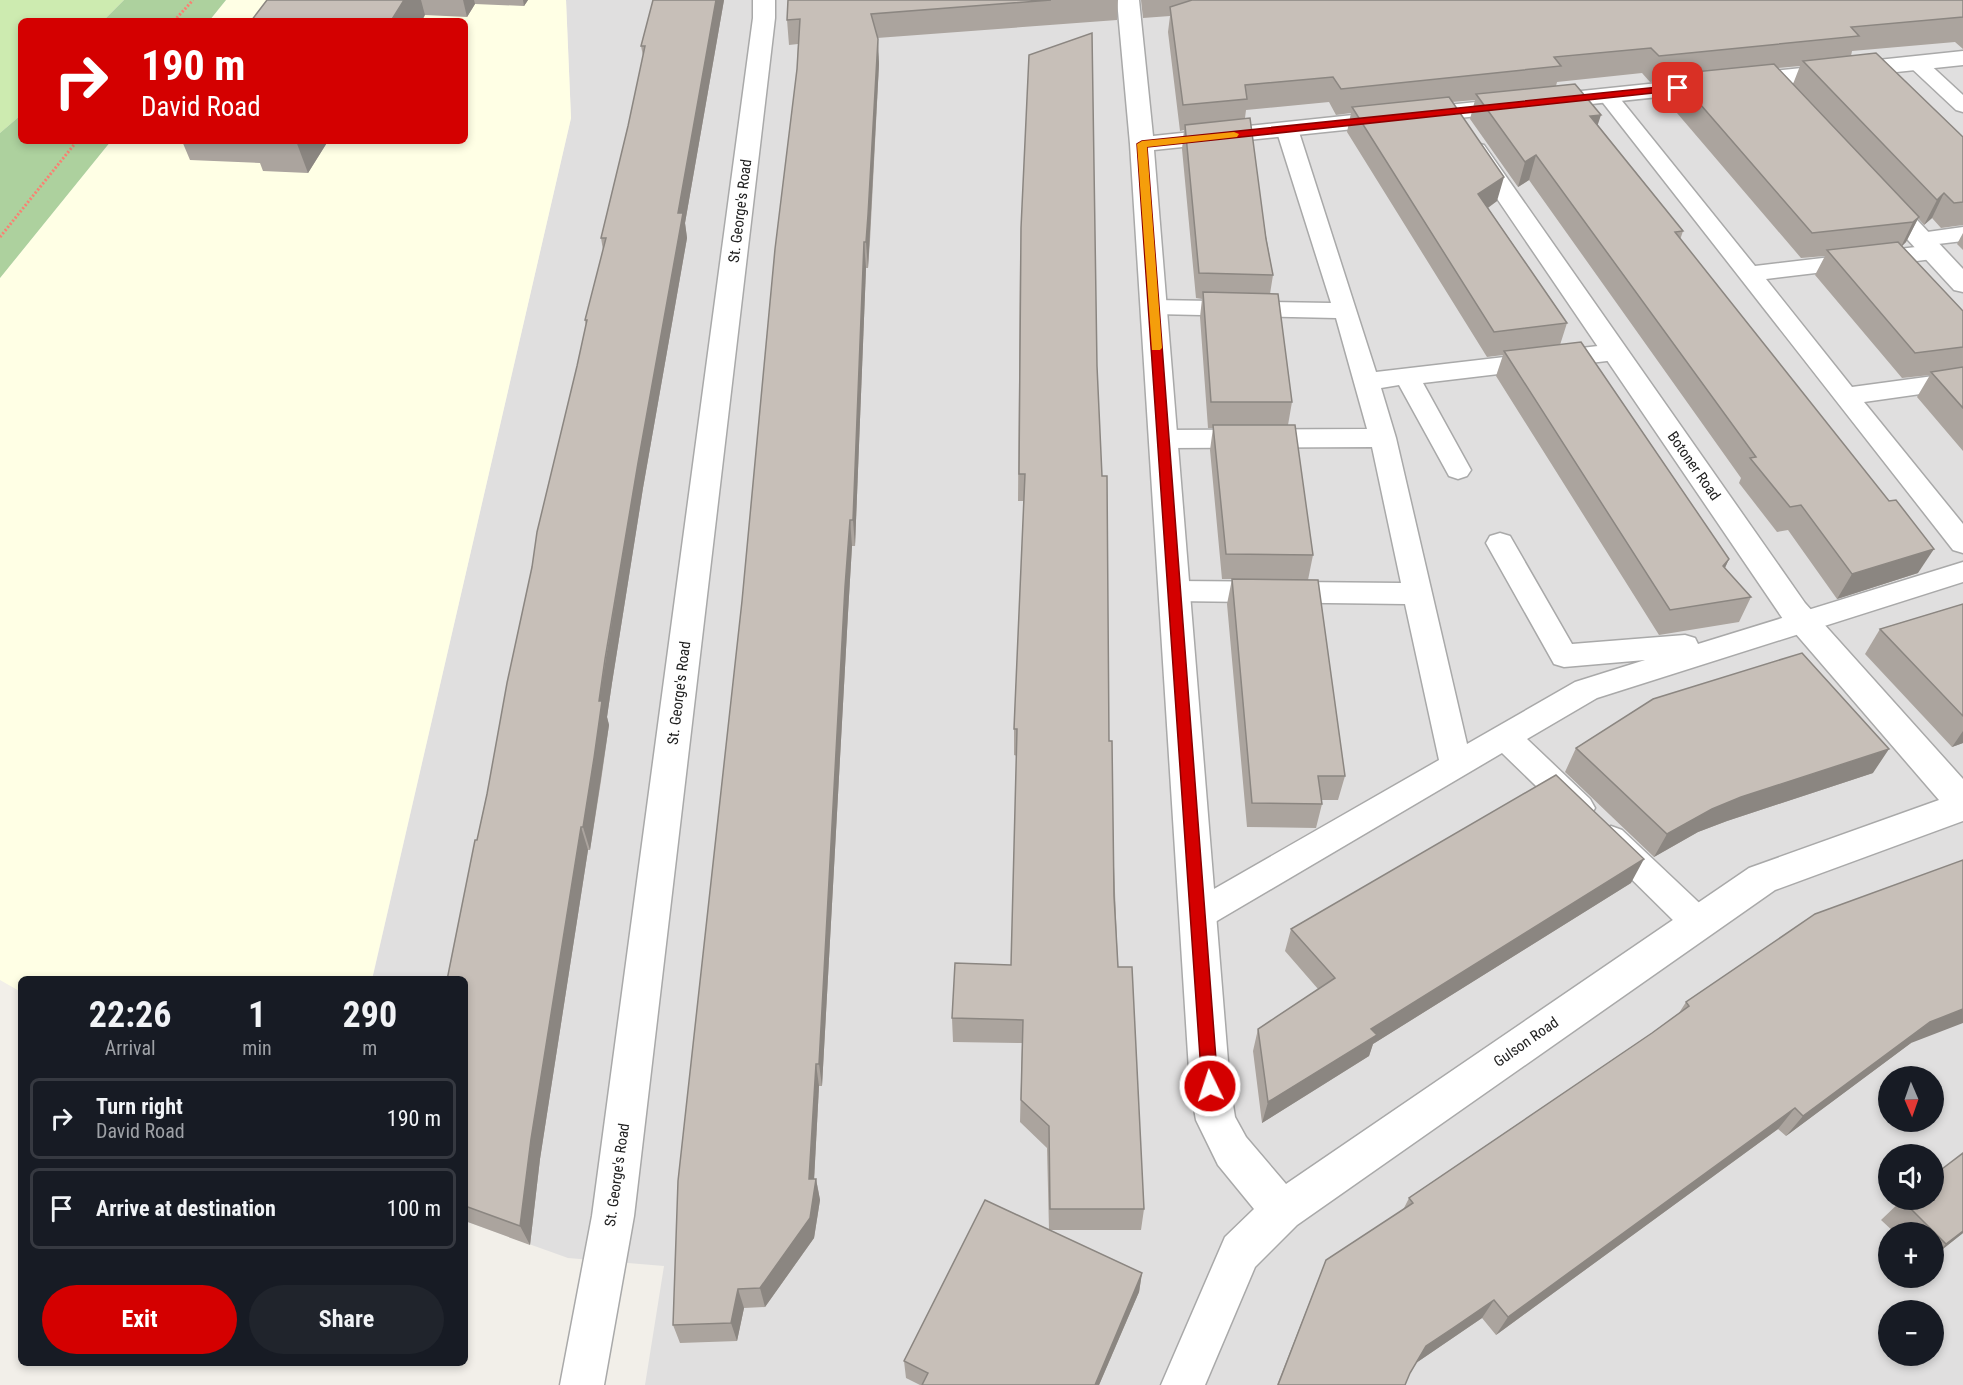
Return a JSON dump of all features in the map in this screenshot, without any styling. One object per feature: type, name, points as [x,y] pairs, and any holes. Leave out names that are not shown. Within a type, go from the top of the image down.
[{"type":"street","name":"St. George's Road","points":[[582,1385],[613,1216],[765,18],[764,0]]},
{"type":"street","points":[[1128,0],[1142,144],[1210,1086],[1216,1120],[1232,1151],[1282,1211]]},
{"type":"street","points":[[1142,144],[1607,95],[1779,87],[1917,63],[1963,58]]},
{"type":"street","name":"Botoner Road","points":[[1450,111],[1803,622],[1963,805]]},
{"type":"street","points":[[1866,180],[1963,284]]},
{"type":"street","name":"Gulson Road","points":[[1183,1385],[1240,1252],[1282,1211],[1762,879],[1963,805]]},
{"type":"lane","points":[[1917,63],[1963,106]]},
{"type":"lane","points":[[1607,95],[1963,543]]},
{"type":"lane","points":[[1287,129],[1346,311],[1383,438],[1456,765]]},
{"type":"lane","points":[[1749,274],[1927,245],[1963,234]]},
{"type":"lane","points":[[1154,307],[1346,311]]},
{"type":"lane","points":[[1367,381],[1616,352]]},
{"type":"lane","points":[[1407,376],[1458,470]]},
{"type":"lane","points":[[1846,396],[1963,380]]},
{"type":"lane","points":[[1163,439],[1383,438]]},
{"type":"lane","points":[[1500,543],[1564,656],[1741,641]]},
{"type":"lane","points":[[1198,915],[1586,690],[1963,572]]},
{"type":"lane","points":[[1174,591],[1417,594]]},
{"type":"lane","points":[[1505,737],[1698,923]]},
{"type":"path","points":[[177,18],[193,0]]},
{"type":"path","points":[[0,237],[74,144]]},
{"type":"shaded area","points":[[226,0],[566,0],[571,118],[373,976],[18,976],[18,990],[0,980],[0,278],[109,144],[468,144],[468,18],[211,18]]},
{"type":"shaded area","points":[[566,0],[1963,0],[1963,1385],[645,1385],[664,1266],[568,1258],[468,1222],[468,976],[373,976],[571,118]]},
{"type":"green space","points":[[0,0],[124,0],[106,18],[18,18],[18,118],[0,133]]},
{"type":"green space","points":[[124,0],[226,0],[211,18],[106,18]]},
{"type":"green space","points":[[18,118],[18,144],[109,144],[0,278],[0,133]]},
{"type":"building","points":[[267,0],[404,0],[393,18],[253,18]]},
{"type":"building","points":[[653,0],[716,0],[678,213],[683,213],[605,659],[594,758],[531,1139],[520,1226],[468,1207],[468,976],[448,976],[475,840],[477,840],[487,794],[537,532],[606,238],[601,238],[645,46],[641,46]]},
{"type":"building","points":[[788,0],[1051,0],[871,14],[878,39],[868,215],[866,242],[864,242],[853,520],[850,520],[845,587],[819,1064],[816,1064],[809,1179],[816,1179],[810,1218],[760,1288],[738,1289],[731,1323],[673,1325],[678,1181],[742,601],[775,249],[797,69],[800,19],[787,20]]},
{"type":"building","points":[[1192,0],[1963,0],[1963,17],[1851,27],[1859,36],[1659,56],[1651,48],[1554,57],[1561,66],[1341,89],[1333,77],[1245,85],[1247,99],[1183,105],[1170,7]]},
{"type":"building","points":[[1092,33],[1097,366],[1102,476],[1107,476],[1109,741],[1112,741],[1114,896],[1118,967],[1132,967],[1144,1209],[1050,1209],[1049,1126],[1021,1100],[1023,1020],[952,1018],[955,963],[1011,965],[1017,729],[1014,729],[1025,474],[1019,474],[1021,228],[1029,55]]},
{"type":"building","points":[[1876,53],[1963,137],[1963,202],[1954,203],[1944,193],[1937,200],[1803,61]]},
{"type":"building","points":[[1774,64],[1919,217],[1913,222],[1812,233],[1674,74]]},
{"type":"building","points":[[1575,84],[1601,115],[1590,116],[1683,231],[1675,232],[1889,501],[1896,500],[1934,549],[1852,574],[1801,505],[1790,507],[1750,458],[1756,457],[1536,155],[1525,162],[1476,94]]},
{"type":"building","points":[[1449,97],[1504,177],[1478,194],[1567,323],[1494,332],[1352,107]]},
{"type":"building","points":[[1250,118],[1273,275],[1199,273],[1185,125]]},
{"type":"building","points":[[1898,242],[1963,311],[1963,347],[1915,353],[1827,250]]},
{"type":"building","points":[[1203,292],[1278,294],[1292,402],[1211,402]]},
{"type":"building","points":[[1581,342],[1729,559],[1723,566],[1751,597],[1670,610],[1504,351]]},
{"type":"building","points":[[1963,367],[1963,408],[1931,372]]},
{"type":"building","points":[[1213,425],[1295,425],[1313,555],[1226,554]]},
{"type":"building","points":[[1232,579],[1318,580],[1345,776],[1318,776],[1322,804],[1252,803]]},
{"type":"building","points":[[1963,604],[1963,716],[1880,629]]},
{"type":"building","points":[[1802,653],[1889,749],[1741,797],[1712,809],[1667,834],[1576,748],[1653,699]]},
{"type":"building","points":[[1556,775],[1644,859],[1371,1029],[1377,1035],[1268,1102],[1258,1029],[1335,978],[1291,929]]},
{"type":"building","points":[[1963,860],[1963,1009],[1930,1022],[1803,1116],[1795,1108],[1508,1317],[1494,1300],[1426,1346],[1405,1385],[1278,1385],[1326,1260],[1413,1203],[1409,1198],[1652,1033],[1689,1006],[1686,1002],[1815,914]]},
{"type":"building","points":[[1963,1153],[1963,1231],[1946,1244],[1944,1242],[1944,1222],[1924,1222],[1912,1210],[1944,1210],[1944,1167]]},
{"type":"building","points":[[985,1200],[1142,1273],[1095,1385],[922,1385],[928,1373],[904,1361]]},
{"type":"slow traffic","points":[[1156,348],[1142,144],[1234,134]]},
{"type":"route","points":[[1210,1086],[1142,144],[1678,88]]}]
